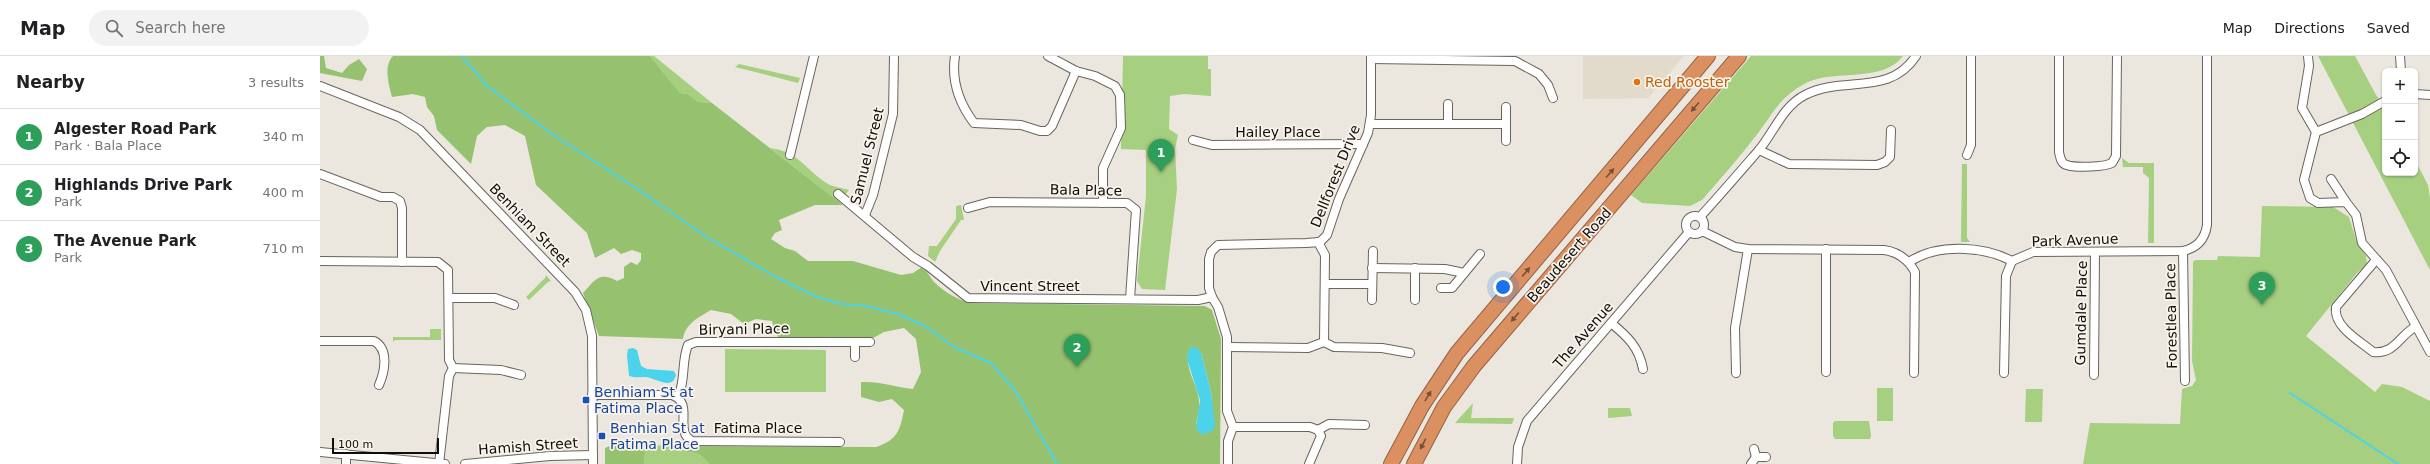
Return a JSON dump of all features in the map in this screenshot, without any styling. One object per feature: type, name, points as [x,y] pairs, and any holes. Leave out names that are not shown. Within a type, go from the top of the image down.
[{"type":"highway","name":"Beaudesert Road","points":[[1391,464],[1422,406],[1457,353],[1708,56]]},
{"type":"highway","name":"Beaudesert Road","points":[[1414,464],[1444,407],[1474,366],[1739,56]]},
{"type":"street","points":[[790,155],[814,56]]},
{"type":"street","name":"Samuel Street","points":[[865,215],[873,194],[893,114],[894,56]]},
{"type":"street","points":[[955,56],[955,85],[961,103],[974,123],[1021,125],[1040,131],[1047,131],[1052,126],[1076,71]]},
{"type":"street","points":[[1048,56],[1076,71],[1095,76],[1115,86],[1120,94],[1121,128],[1103,168],[1103,203]]},
{"type":"street","points":[[1700,217],[1759,150],[1786,111],[1804,96],[1822,88],[1889,79],[1901,74],[1916,56]]},
{"type":"street","points":[[1968,155],[1971,145],[1971,56]]},
{"type":"street","points":[[2059,56],[2059,152],[2062,162],[2066,165],[2101,166],[2112,163],[2116,156],[2117,56]]},
{"type":"street","name":"Park Avenue","points":[[2012,261],[2033,252],[2183,251],[2193,247],[2202,240],[2207,225],[2207,56]]},
{"type":"street","points":[[2308,56],[2309,66],[2302,108],[2316,132],[2304,180],[2306,190],[2310,198],[2318,203],[2346,202]]},
{"type":"street","points":[[2400,56],[2400,68]]},
{"type":"street","points":[[1371,58],[1515,61],[1540,74],[1548,85],[1553,98]]},
{"type":"street","name":"Dellforest Drive","points":[[1212,297],[1209,259],[1211,252],[1218,244],[1318,242],[1327,235],[1331,228],[1339,199],[1364,144],[1370,124],[1371,58]]},
{"type":"street","name":"Benhiam Street","points":[[320,86],[399,117],[420,130],[567,282],[581,302],[591,327],[593,464]]},
{"type":"street","points":[[2418,94],[2430,95]]},
{"type":"street","points":[[2316,132],[2362,114],[2382,103]]},
{"type":"street","points":[[1448,104],[1448,124]]},
{"type":"street","points":[[1506,107],[1506,140]]},
{"type":"street","points":[[1370,124],[1506,124]]},
{"type":"street","points":[[1759,150],[1788,164],[1877,165],[1885,162],[1890,157],[1891,130]]},
{"type":"street","name":"Hailey Place","points":[[1193,140],[1212,145],[1364,144]]},
{"type":"street","points":[[320,174],[381,197],[393,197],[400,201],[402,208],[402,262]]},
{"type":"street","points":[[2331,179],[2356,215],[2362,243],[2386,270],[2415,327],[2430,352]]},
{"type":"street","name":"Vincent Street","points":[[838,194],[865,215],[913,257],[928,266],[968,298],[1198,300],[1212,297]]},
{"type":"street","name":"Bala Place","points":[[968,208],[990,202],[1127,203],[1136,210],[1130,299]]},
{"type":"street","points":[[1700,217],[1691,216],[1686,221],[1686,227],[1689,232],[1694,234],[1702,231],[1734,248],[1884,250],[1894,252],[1910,262],[1915,272],[1914,373]]},
{"type":"street","points":[[1700,217],[1704,224],[1702,231]]},
{"type":"street","name":"The Avenue","points":[[1517,464],[1518,447],[1527,421],[1689,232]]},
{"type":"street","points":[[1318,242],[1325,256],[1324,342]]},
{"type":"street","points":[[1736,373],[1735,328],[1748,249]]},
{"type":"street","points":[[1826,249],[1826,372]]},
{"type":"street","points":[[1910,262],[1921,254],[1937,250],[1989,251],[2012,261],[2006,276],[2004,373]]},
{"type":"street","points":[[1372,251],[1372,300]]},
{"type":"street","name":"Forestlea Place","points":[[2183,251],[2185,381]]},
{"type":"street","name":"Gumdale Place","points":[[2094,375],[2095,252]]},
{"type":"street","points":[[1441,288],[1452,288],[1480,254]]},
{"type":"street","points":[[2376,260],[2336,308],[2335,315],[2339,323],[2373,352],[2381,353],[2389,351],[2407,332],[2415,327]]},
{"type":"street","points":[[320,261],[438,262],[448,270],[449,360],[453,368]]},
{"type":"street","points":[[1372,268],[1445,269],[1464,273]]},
{"type":"street","points":[[1415,268],[1415,300]]},
{"type":"street","points":[[1325,284],[1372,284]]},
{"type":"street","points":[[1212,297],[1218,307],[1228,347],[1227,411],[1233,427],[1228,441],[1228,464]]},
{"type":"street","points":[[449,298],[495,298],[514,305]]},
{"type":"street","points":[[1611,323],[1635,346],[1640,354],[1643,368]]},
{"type":"street","points":[[320,341],[374,341],[380,344],[384,351],[384,374],[379,385]]},
{"type":"street","name":"Biryani Place","points":[[678,397],[683,385],[684,353],[688,345],[696,342],[870,342]]},
{"type":"street","points":[[855,357],[856,342]]},
{"type":"street","points":[[1228,347],[1308,348],[1324,342],[1334,347],[1382,348],[1410,354]]},
{"type":"street","points":[[453,368],[501,370],[521,375]]},
{"type":"street","points":[[439,464],[449,376],[453,368]]},
{"type":"street","points":[[592,395],[672,395],[678,397]]},
{"type":"street","name":"Fatima Place","points":[[678,397],[684,405],[684,432],[686,438],[692,441],[840,442]]},
{"type":"street","points":[[1318,430],[1329,424],[1365,425]]},
{"type":"street","points":[[1233,427],[1310,427],[1318,430],[1321,436],[1309,464]]},
{"type":"street","points":[[1754,449],[1754,461],[1766,457]]},
{"type":"street","points":[[320,452],[445,464]]},
{"type":"street","points":[[346,454],[346,464]]},
{"type":"street","name":"Hamish Street","points":[[465,464],[522,462],[593,455]]},
{"type":"shaded area","points":[[1583,56],[1684,56],[1648,98],[1583,99]]},
{"type":"green space","points":[[320,56],[324,56],[326,68],[342,73],[349,65],[359,59],[367,69],[362,81],[320,73]]},
{"type":"green space","points":[[393,56],[650,56],[680,93],[688,94],[698,102],[712,103],[843,205],[815,205],[779,220],[782,230],[775,233],[771,239],[785,248],[795,251],[808,261],[853,261],[901,275],[913,273],[922,267],[934,282],[942,289],[968,303],[1205,306],[1212,310],[1221,339],[1220,464],[709,464],[700,455],[687,452],[685,446],[876,447],[889,441],[899,429],[904,410],[892,399],[879,402],[861,397],[861,382],[881,383],[913,389],[921,372],[916,339],[904,328],[884,332],[873,338],[779,338],[774,331],[772,321],[756,319],[744,324],[731,314],[711,310],[697,318],[690,325],[684,334],[683,339],[599,336],[583,293],[598,278],[606,277],[617,281],[624,278],[624,267],[631,262],[637,265],[641,260],[641,253],[632,250],[621,254],[614,248],[595,258],[587,233],[536,185],[525,136],[505,125],[487,127],[477,136],[471,164],[437,130],[434,116],[427,107],[425,97],[413,94],[392,97],[387,70]],"holes":[[[1188,353],[1201,353],[1211,392],[1212,403],[1196,424],[1199,412],[1198,393],[1190,371]]]},
{"type":"green space","points":[[650,56],[654,56],[712,103],[698,102],[688,94],[680,93]]},
{"type":"green space","points":[[1123,56],[1208,56],[1208,69],[1211,69],[1211,96],[1184,94],[1170,96],[1169,129],[1178,135],[1175,149],[1177,189],[1165,290],[1142,289],[1137,281],[1146,196],[1146,150],[1121,149]]},
{"type":"green space","points":[[1751,56],[1903,56],[1884,70],[1871,73],[1817,79],[1806,83],[1797,89],[1782,101],[1749,145],[1702,200],[1690,206],[1642,203],[1631,195]]},
{"type":"green space","points":[[2318,56],[2355,56],[2376,95],[2382,102],[2382,176],[2418,176],[2418,166],[2428,185],[2430,198],[2430,270]]},
{"type":"green space","points":[[739,64],[800,78],[798,83],[735,67]]},
{"type":"green space","points":[[770,148],[780,150],[795,157],[828,184],[849,190],[839,202]]},
{"type":"green space","points":[[2122,158],[2129,163],[2154,163],[2154,243],[2148,243],[2149,178],[2143,173],[2143,167],[2123,167]]},
{"type":"green space","points":[[1962,164],[1967,164],[1967,238],[1970,242],[1961,242]]},
{"type":"green space","points":[[961,205],[964,220],[961,220],[940,251],[935,262],[928,256],[929,246],[937,246],[956,219],[956,206]]},
{"type":"green space","points":[[2262,206],[2333,207],[2349,217],[2356,240],[2366,256],[2367,264],[2357,273],[2306,336],[2375,392],[2382,384],[2402,387],[2430,401],[2430,464],[2083,464],[2090,423],[2180,424],[2182,389],[2192,386],[2196,380],[2192,361],[2193,262],[2195,260],[2217,260],[2218,256],[2260,257]]},
{"type":"green space","points":[[546,275],[551,281],[548,282],[529,300],[526,297],[545,278]]},
{"type":"green space","points":[[430,329],[441,329],[441,340],[395,340],[393,342],[393,337],[430,337]]},
{"type":"green space","points":[[725,349],[826,350],[826,392],[725,392]]},
{"type":"green space","points":[[1877,388],[1893,388],[1893,421],[1877,421]]},
{"type":"green space","points":[[2026,389],[2043,389],[2042,422],[2025,422]]},
{"type":"green space","points":[[1473,403],[1471,418],[1514,418],[1512,424],[1455,423]]},
{"type":"green space","points":[[1608,408],[1630,408],[1632,416],[1608,418]]},
{"type":"green space","points":[[1835,421],[1869,421],[1870,439],[1835,439],[1833,436],[1833,423]]},
{"type":"green space","points":[[639,445],[685,446],[687,452],[700,455],[709,464],[644,464],[645,452]]},
{"type":"green space","points":[[639,445],[645,452],[644,464],[605,464],[605,448],[610,446]]},
{"type":"water","points":[[1193,347],[1197,348],[1201,353],[1211,392],[1215,426],[1213,430],[1203,435],[1196,429],[1200,400],[1187,359],[1189,349]]},
{"type":"water","points":[[633,348],[637,350],[641,366],[647,369],[674,371],[676,375],[674,380],[667,383],[646,377],[629,376],[627,355],[628,349]]},
{"type":"waterway","points":[[462,56],[487,86],[552,134],[636,188],[705,236],[776,277],[817,297],[842,304],[866,306],[898,314],[925,326],[954,347],[991,363],[1016,392],[1057,464]]},
{"type":"waterway","points":[[2290,393],[2398,464]]},
{"type":"place","name":"Red Rooster","points":[[1637,82]]},
{"type":"place","name":"Algester Road Park","points":[[1161,172]]},
{"type":"place","name":"The Avenue Park","points":[[2262,305]]},
{"type":"place","name":"Highlands Drive Park","points":[[1077,367]]},
{"type":"place","name":"Benhiam St at Fatima Place","points":[[586,400]]},
{"type":"place","name":"Benhian St at Fatima Place","points":[[602,436]]}]
